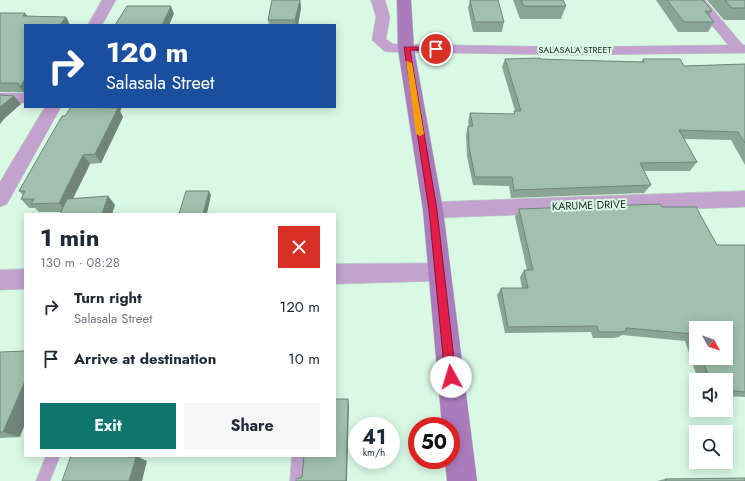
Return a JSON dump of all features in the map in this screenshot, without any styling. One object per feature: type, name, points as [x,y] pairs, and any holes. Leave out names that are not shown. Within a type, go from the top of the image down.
[{"type":"main road","points":[[404,0],[406,48],[433,210],[462,481]]},
{"type":"street","points":[[96,24],[109,0]]},
{"type":"street","name":"SALASALA STREET","points":[[378,0],[383,17],[380,40],[389,48],[571,51],[742,49]]},
{"type":"street","points":[[698,0],[742,49]]},
{"type":"street","points":[[0,98],[24,98]]},
{"type":"street","points":[[0,199],[52,108]]},
{"type":"street","name":"KARUME DRIVE","points":[[433,210],[745,199]]},
{"type":"street","points":[[336,274],[440,272]]},
{"type":"street","points":[[0,280],[24,279]]},
{"type":"lane","points":[[43,481],[53,457]]},
{"type":"lane","points":[[297,481],[299,457]]},
{"type":"building","points":[[272,0],[300,0],[295,20],[268,20]]},
{"type":"building","points":[[470,0],[498,0],[504,22],[475,22]]},
{"type":"building","points":[[521,0],[563,0],[566,6],[524,6]]},
{"type":"building","points":[[667,0],[703,0],[712,11],[705,11],[714,22],[684,22]]},
{"type":"building","points":[[725,0],[745,0],[745,8],[732,8]]},
{"type":"building","points":[[127,6],[171,6],[162,24],[116,24]]},
{"type":"building","points":[[0,13],[25,13],[23,16],[66,17],[61,24],[24,24],[24,81],[20,87],[18,83],[0,83]]},
{"type":"building","points":[[540,58],[644,62],[643,59],[680,59],[684,66],[745,64],[745,143],[738,132],[679,130],[697,162],[640,163],[651,185],[514,190],[512,177],[475,177],[469,147],[468,126],[473,126],[470,113],[515,114],[514,111],[521,111],[505,59]]},
{"type":"building","points":[[0,95],[14,96],[0,107]]},
{"type":"building","points":[[70,108],[118,108],[95,154],[83,155],[59,203],[31,204],[34,199],[21,199],[25,191],[19,191],[62,116],[65,116]]},
{"type":"building","points":[[186,191],[209,191],[203,213],[179,213]]},
{"type":"building","points":[[108,196],[102,213],[60,213],[67,199]]},
{"type":"building","points":[[660,204],[662,207],[696,207],[717,245],[745,245],[745,392],[733,391],[733,373],[707,373],[705,365],[733,365],[733,321],[689,321],[689,334],[626,328],[626,331],[620,332],[599,332],[597,326],[508,327],[501,288],[528,288],[524,270],[533,270],[519,209]]},
{"type":"building","points":[[24,351],[24,383],[3,432],[0,432],[0,352]]},
{"type":"building","points":[[336,399],[348,399],[346,481],[296,481],[296,479],[302,477],[304,457],[336,457]]},
{"type":"building","points":[[71,457],[136,457],[129,481],[62,481]]},
{"type":"building","points":[[745,478],[745,481],[666,481],[665,479]]},
{"type":"slow traffic","points":[[408,63],[420,134]]},
{"type":"route","points":[[436,49],[406,48],[433,210],[451,377]]}]
